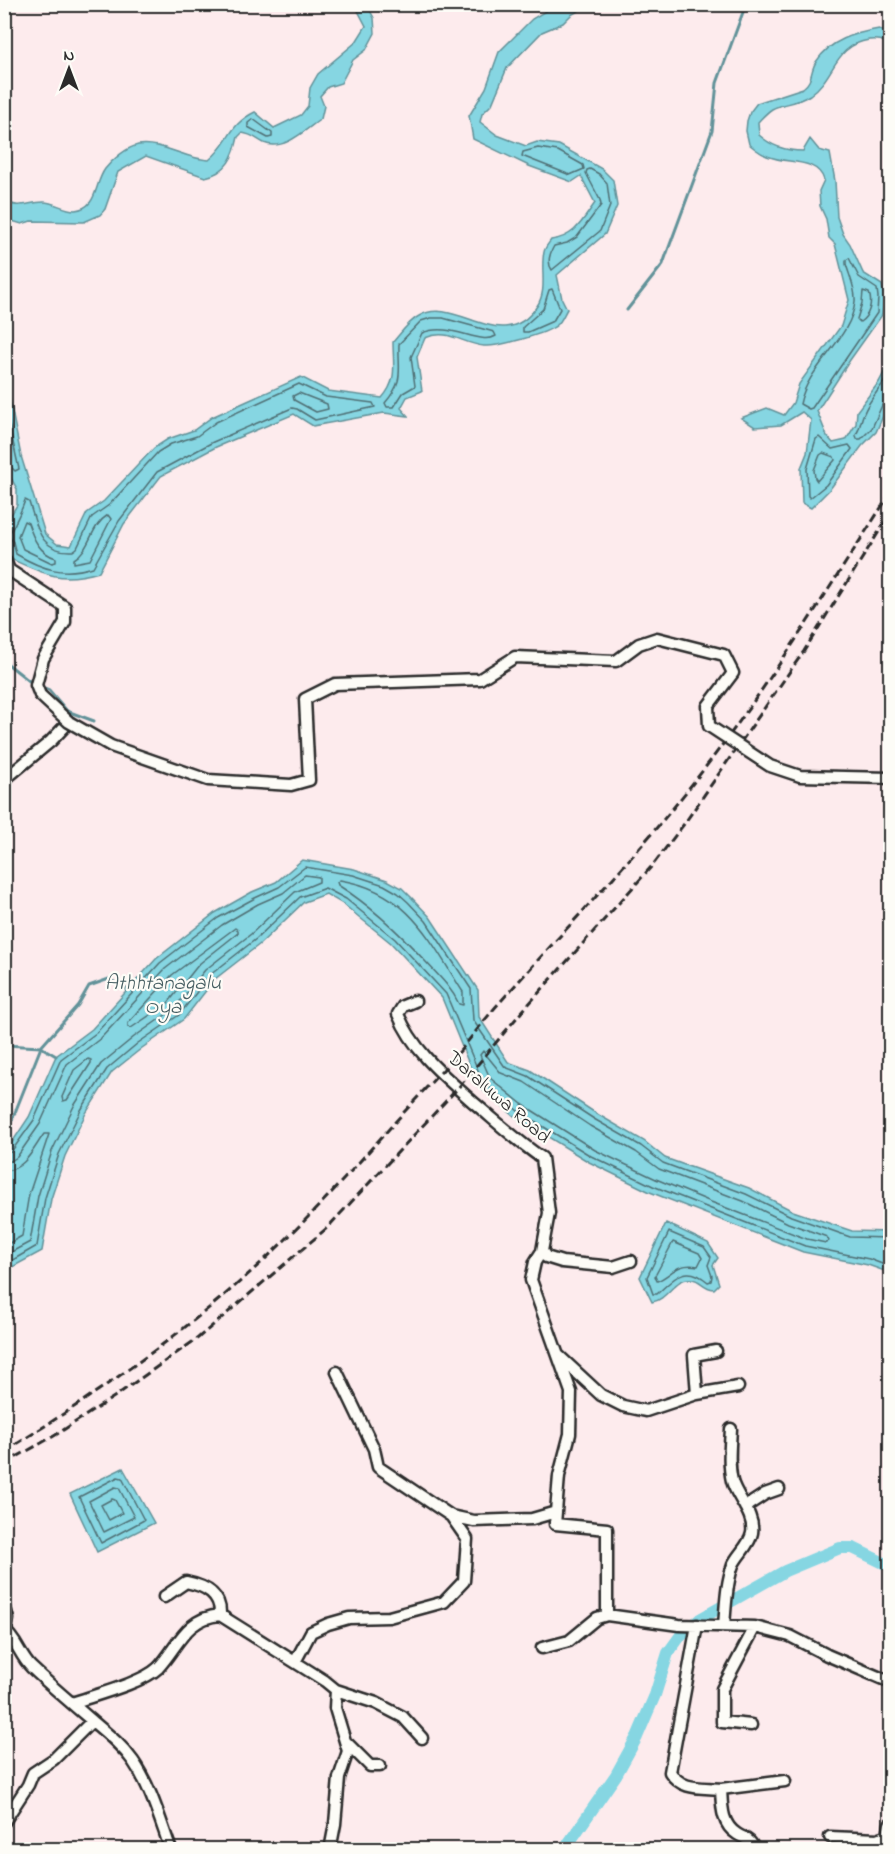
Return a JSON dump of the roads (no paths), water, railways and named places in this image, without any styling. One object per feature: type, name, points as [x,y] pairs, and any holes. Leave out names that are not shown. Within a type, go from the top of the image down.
[{"type":"street","points":[[4,558],[9,570],[65,607],[65,622],[43,659],[36,685],[40,695],[69,722],[111,746],[208,780],[291,785],[309,780],[305,699],[335,684],[480,679],[515,657],[616,661],[639,644],[657,638],[724,655],[733,673],[708,706],[709,726],[770,766],[800,776],[891,778]]},
{"type":"street","points":[[4,780],[51,741],[69,722]]},
{"type":"street","name":"Daraluwa Road","points":[[415,1001],[403,1006],[398,1014],[403,1026],[429,1062],[519,1142],[542,1158],[549,1213],[542,1251],[535,1262],[531,1280],[571,1392],[570,1434],[559,1476],[556,1512]]},
{"type":"street","points":[[542,1251],[546,1257],[562,1262],[614,1267],[631,1260]]},
{"type":"street","points":[[697,1394],[694,1355],[716,1351]]},
{"type":"street","points":[[557,1354],[601,1395],[623,1406],[646,1411],[697,1394],[738,1387]]},
{"type":"street","points":[[337,1372],[374,1449],[378,1467],[451,1516],[474,1521],[532,1519],[556,1512],[555,1524],[607,1529],[608,1615]]},
{"type":"street","points":[[724,1625],[734,1563],[742,1554],[752,1533],[745,1507],[733,1483],[729,1462],[731,1429]]},
{"type":"street","points":[[745,1507],[760,1496],[779,1489]]},
{"type":"street","points":[[295,1662],[310,1632],[328,1624],[349,1618],[389,1617],[444,1602],[464,1581],[466,1539],[451,1516]]},
{"type":"street","points":[[164,1597],[186,1582],[199,1584],[218,1598],[220,1615]]},
{"type":"street","points":[[4,1604],[8,1619],[5,1630],[30,1665],[123,1749],[141,1773],[171,1850]]},
{"type":"street","points":[[72,1703],[143,1679],[160,1666],[178,1639],[206,1616],[220,1615],[336,1690],[376,1702],[403,1717],[422,1738]]},
{"type":"street","points":[[542,1648],[569,1641],[597,1618],[608,1615],[678,1625],[755,1627],[790,1636],[827,1655],[891,1682]]},
{"type":"street","points":[[697,1625],[670,1772],[676,1781],[687,1786],[721,1789],[785,1781]]},
{"type":"street","points":[[751,1725],[722,1722],[721,1712],[722,1689],[755,1627]]},
{"type":"street","points":[[330,1850],[339,1778],[348,1751],[335,1708],[336,1690]]},
{"type":"street","points":[[4,1822],[28,1785],[33,1773],[54,1759],[92,1721]]},
{"type":"street","points":[[345,1742],[370,1766],[380,1766]]},
{"type":"street","points":[[721,1789],[724,1820],[735,1833],[750,1840],[755,1850]]},
{"type":"street","points":[[827,1850],[827,1840],[830,1837],[878,1839],[888,1834],[891,1824]]},
{"type":"water","points":[[557,4],[589,5],[571,15],[563,23],[542,32],[507,68],[492,104],[482,114],[480,122],[497,135],[526,146],[537,142],[559,145],[602,169],[613,180],[617,206],[605,234],[557,275],[562,299],[567,309],[558,324],[552,329],[533,336],[490,346],[476,345],[455,337],[441,335],[425,338],[417,357],[422,391],[407,397],[401,408],[408,416],[384,413],[313,426],[294,414],[216,447],[161,476],[124,524],[99,572],[74,577],[54,576],[11,559],[5,538],[9,518],[17,505],[17,489],[5,467],[5,384],[21,456],[45,534],[57,544],[71,546],[87,513],[104,501],[154,448],[168,439],[194,430],[212,417],[301,377],[328,391],[382,398],[393,378],[393,342],[415,318],[433,311],[448,312],[494,326],[509,326],[524,320],[540,300],[546,247],[551,240],[572,232],[595,203],[581,176],[572,182],[529,166],[473,139],[469,116],[486,88],[499,52],[532,19]]},
{"type":"water","points":[[355,5],[367,5],[374,18],[375,33],[366,50],[353,60],[341,83],[328,87],[320,96],[324,106],[321,119],[294,138],[272,145],[242,133],[224,168],[205,177],[146,156],[118,172],[105,209],[100,215],[84,222],[31,221],[22,224],[5,219],[5,201],[15,205],[52,203],[71,210],[88,205],[105,169],[120,154],[133,146],[147,144],[209,160],[216,154],[234,128],[255,112],[274,128],[301,115],[308,106],[310,88],[318,74],[356,42],[366,26]]},
{"type":"water","points":[[879,29],[890,33],[890,45],[875,40],[857,43],[842,55],[825,80],[810,95],[772,109],[758,122],[759,135],[774,145],[803,151],[810,139],[819,150],[830,153],[835,181],[837,217],[843,234],[863,273],[882,285],[884,296],[882,315],[817,411],[827,436],[833,443],[846,440],[856,424],[857,411],[879,382],[890,361],[890,400],[876,432],[862,446],[830,489],[811,508],[802,503],[801,468],[807,453],[811,420],[802,412],[781,425],[755,427],[741,418],[767,408],[784,415],[793,403],[799,384],[841,326],[849,300],[835,244],[829,238],[826,219],[820,206],[819,191],[824,180],[815,168],[809,165],[777,159],[759,152],[749,144],[746,131],[747,121],[757,103],[803,88],[810,79],[816,62],[828,48],[852,35]]},
{"type":"water","name":"Athhtanagalu Oya","points":[[302,860],[354,869],[387,880],[402,888],[430,917],[478,990],[479,1017],[508,1062],[530,1070],[597,1114],[644,1141],[665,1158],[749,1188],[793,1211],[852,1231],[890,1232],[890,1273],[868,1265],[803,1252],[650,1192],[589,1162],[514,1116],[478,1086],[442,998],[391,943],[343,904],[326,894],[304,902],[260,944],[215,979],[184,1019],[112,1072],[86,1113],[65,1156],[51,1199],[42,1251],[5,1271],[5,1153],[29,1117],[56,1056],[92,1029],[156,959],[215,913],[252,892],[276,882]]},
{"type":"water","points":[[666,1223],[708,1243],[718,1258],[713,1265],[719,1284],[714,1289],[695,1280],[686,1279],[676,1284],[663,1297],[652,1302],[640,1277]]},
{"type":"water","points":[[123,1468],[154,1523],[97,1552],[70,1494]]},
{"type":"waterway","points":[[627,310],[663,264],[712,131],[717,83],[746,4]]},
{"type":"waterway","points":[[4,661],[33,684]]},
{"type":"waterway","points":[[39,686],[49,690],[67,711],[94,721]]},
{"type":"waterway","points":[[4,1131],[12,1120],[41,1047],[78,1005],[89,986],[109,979],[128,990]]},
{"type":"waterway","points":[[4,1045],[41,1047],[56,1056]]},
{"type":"waterway","points":[[564,1850],[616,1775],[637,1737],[655,1695],[668,1653],[681,1635],[700,1619],[785,1571],[840,1548],[853,1548],[890,1566]]},
{"type":"railway","points":[[4,1452],[114,1380],[219,1300],[284,1241],[344,1179],[449,1064],[501,1001],[670,812],[771,677],[890,494]]},
{"type":"railway","points":[[4,1464],[54,1436],[198,1338],[327,1228],[458,1088],[519,1015],[652,866],[684,824],[804,651],[890,514]]}]
